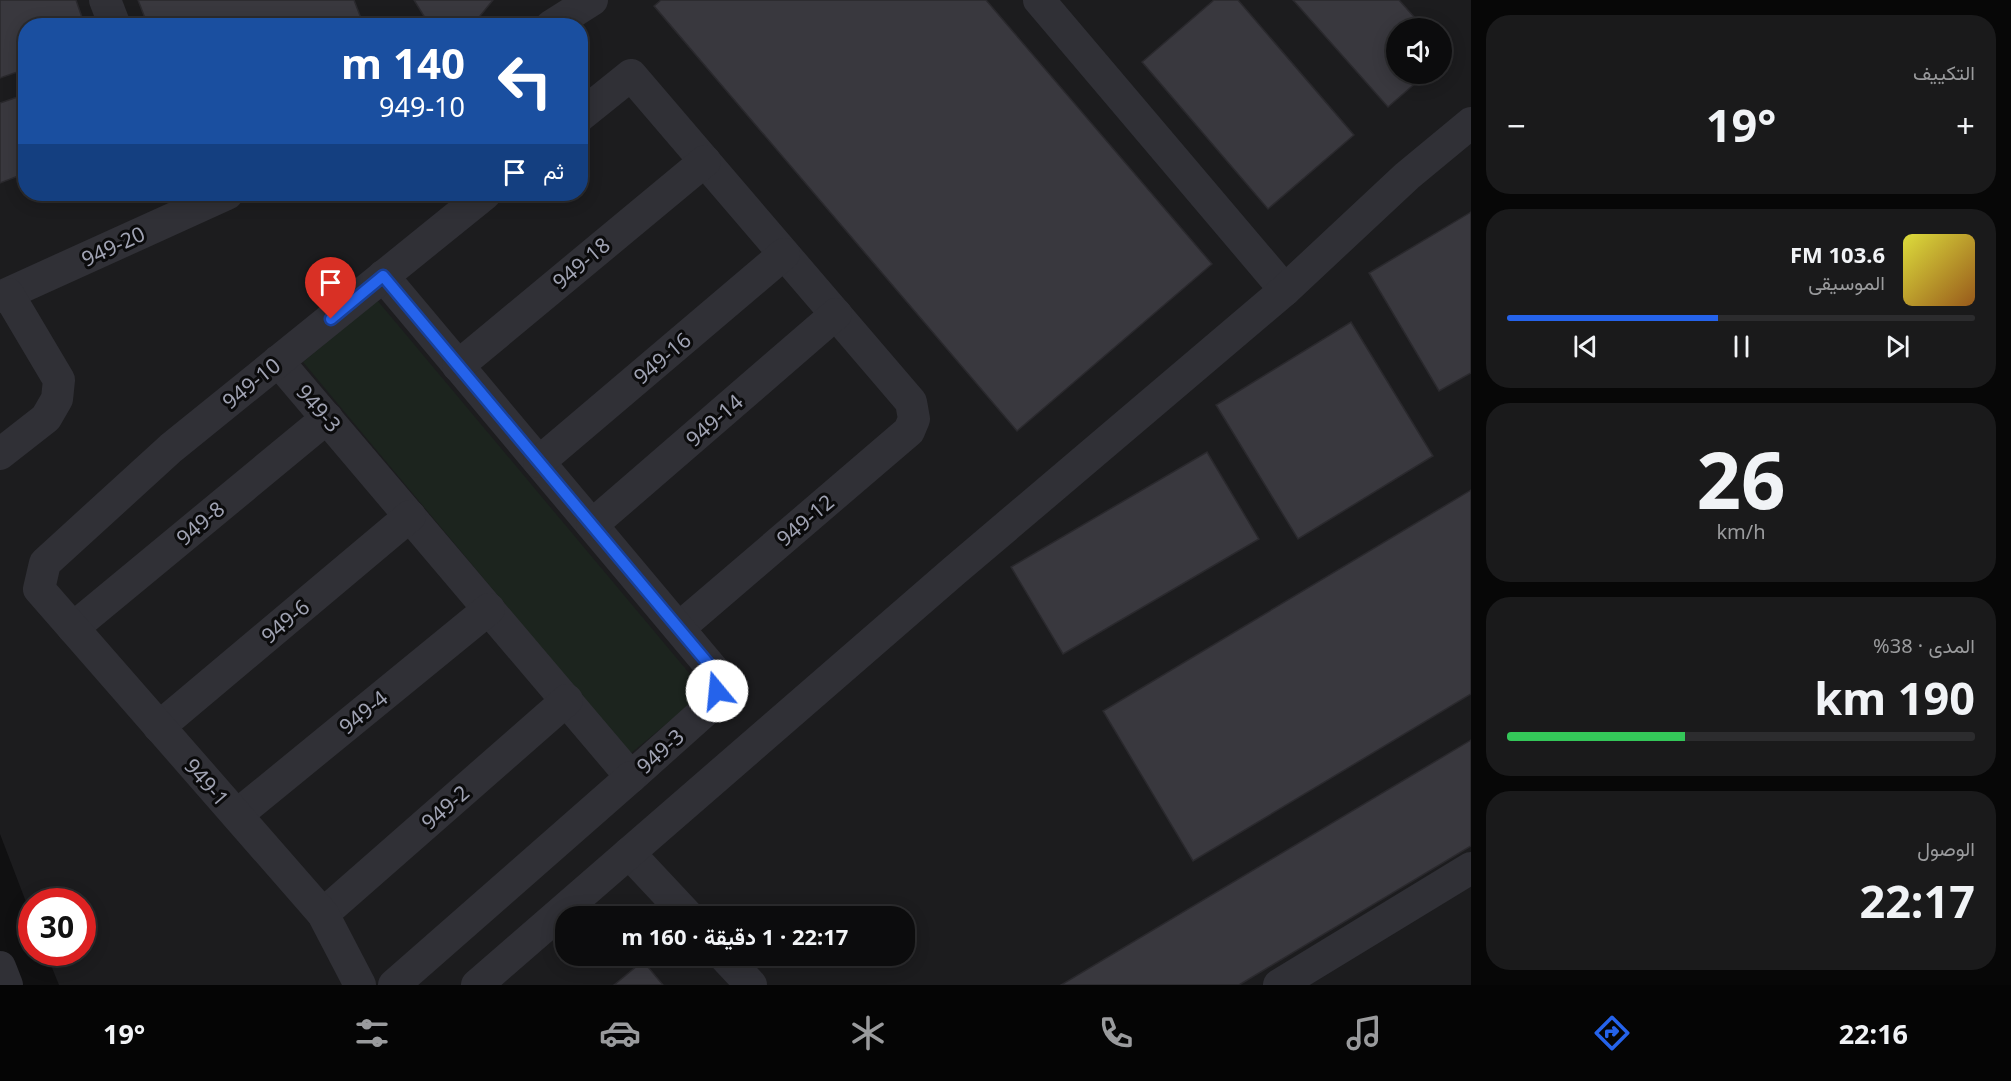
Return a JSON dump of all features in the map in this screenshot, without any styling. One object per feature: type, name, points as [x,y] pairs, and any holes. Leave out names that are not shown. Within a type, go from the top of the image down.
[{"type":"street","points":[[105,0],[112,18]]},
{"type":"street","points":[[564,18],[592,0]]},
{"type":"street","points":[[1039,0],[1285,290]]},
{"type":"street","points":[[588,110],[631,75],[836,314]]},
{"type":"street","points":[[477,985],[954,571],[1285,290],[1407,176],[1471,123]]},
{"type":"street","name":"949-18","points":[[458,366],[705,161]]},
{"type":"street","name":"949-10","points":[[39,589],[45,563],[171,448],[476,201]]},
{"type":"street","name":"949-20","points":[[4,296],[182,203]]},
{"type":"street","name":"949-16","points":[[539,462],[784,254]]},
{"type":"street","name":"949-3","points":[[278,361],[631,777],[707,709],[717,691],[716,673],[383,276]]},
{"type":"street","points":[[0,454],[46,418],[57,399],[59,380],[4,296]]},
{"type":"street","name":"949-12","points":[[679,628],[909,431],[914,419],[911,402],[836,314]]},
{"type":"street","name":"949-14","points":[[592,525],[836,314]]},
{"type":"street","name":"949-8","points":[[73,628],[327,418]]},
{"type":"street","name":"949-6","points":[[159,726],[410,516]]},
{"type":"street","name":"949-1","points":[[39,589],[322,914],[360,985]]},
{"type":"street","name":"949-4","points":[[237,815],[489,609]]},
{"type":"street","name":"949-2","points":[[322,914],[567,700]]},
{"type":"street","points":[[394,985],[631,777]]},
{"type":"street","points":[[629,853],[679,906]]},
{"type":"street","points":[[1280,985],[1471,868]]},
{"type":"street","points":[[733,966],[751,985]]},
{"type":"street","points":[[0,967],[7,985]]},
{"type":"shaded area","points":[[0,0],[1471,0],[1471,985],[59,985],[51,966],[96,966],[96,888],[21,888],[0,834]]},
{"type":"shaded area","points":[[377,300],[705,692],[630,754],[303,362]]},
{"type":"building","points":[[0,0],[76,0],[82,18],[18,18],[18,72],[0,78]]},
{"type":"building","points":[[138,0],[354,0],[361,18],[145,18]]},
{"type":"building","points":[[414,0],[493,0],[478,18],[425,18]]},
{"type":"building","points":[[661,0],[986,0],[1212,264],[1017,431],[654,6]]},
{"type":"building","points":[[1214,0],[1238,0],[1354,135],[1268,209],[1142,62]]},
{"type":"building","points":[[1293,0],[1399,0],[1415,18],[1386,18],[1386,84],[1414,84],[1388,107]]},
{"type":"building","points":[[18,97],[18,176],[0,183],[0,103]]},
{"type":"building","points":[[1471,212],[1471,373],[1439,391],[1369,273]]},
{"type":"building","points":[[1351,322],[1433,456],[1298,539],[1216,405]]},
{"type":"building","points":[[1207,452],[1259,539],[1063,654],[1011,567]]},
{"type":"building","points":[[1471,490],[1471,694],[1193,861],[1103,711]]},
{"type":"building","points":[[1471,740],[1471,846],[1239,985],[1061,985]]},
{"type":"building","points":[[637,966],[647,966],[663,985],[614,985]]},
{"type":"route","points":[[331,319],[383,276],[716,673],[717,691]]}]
